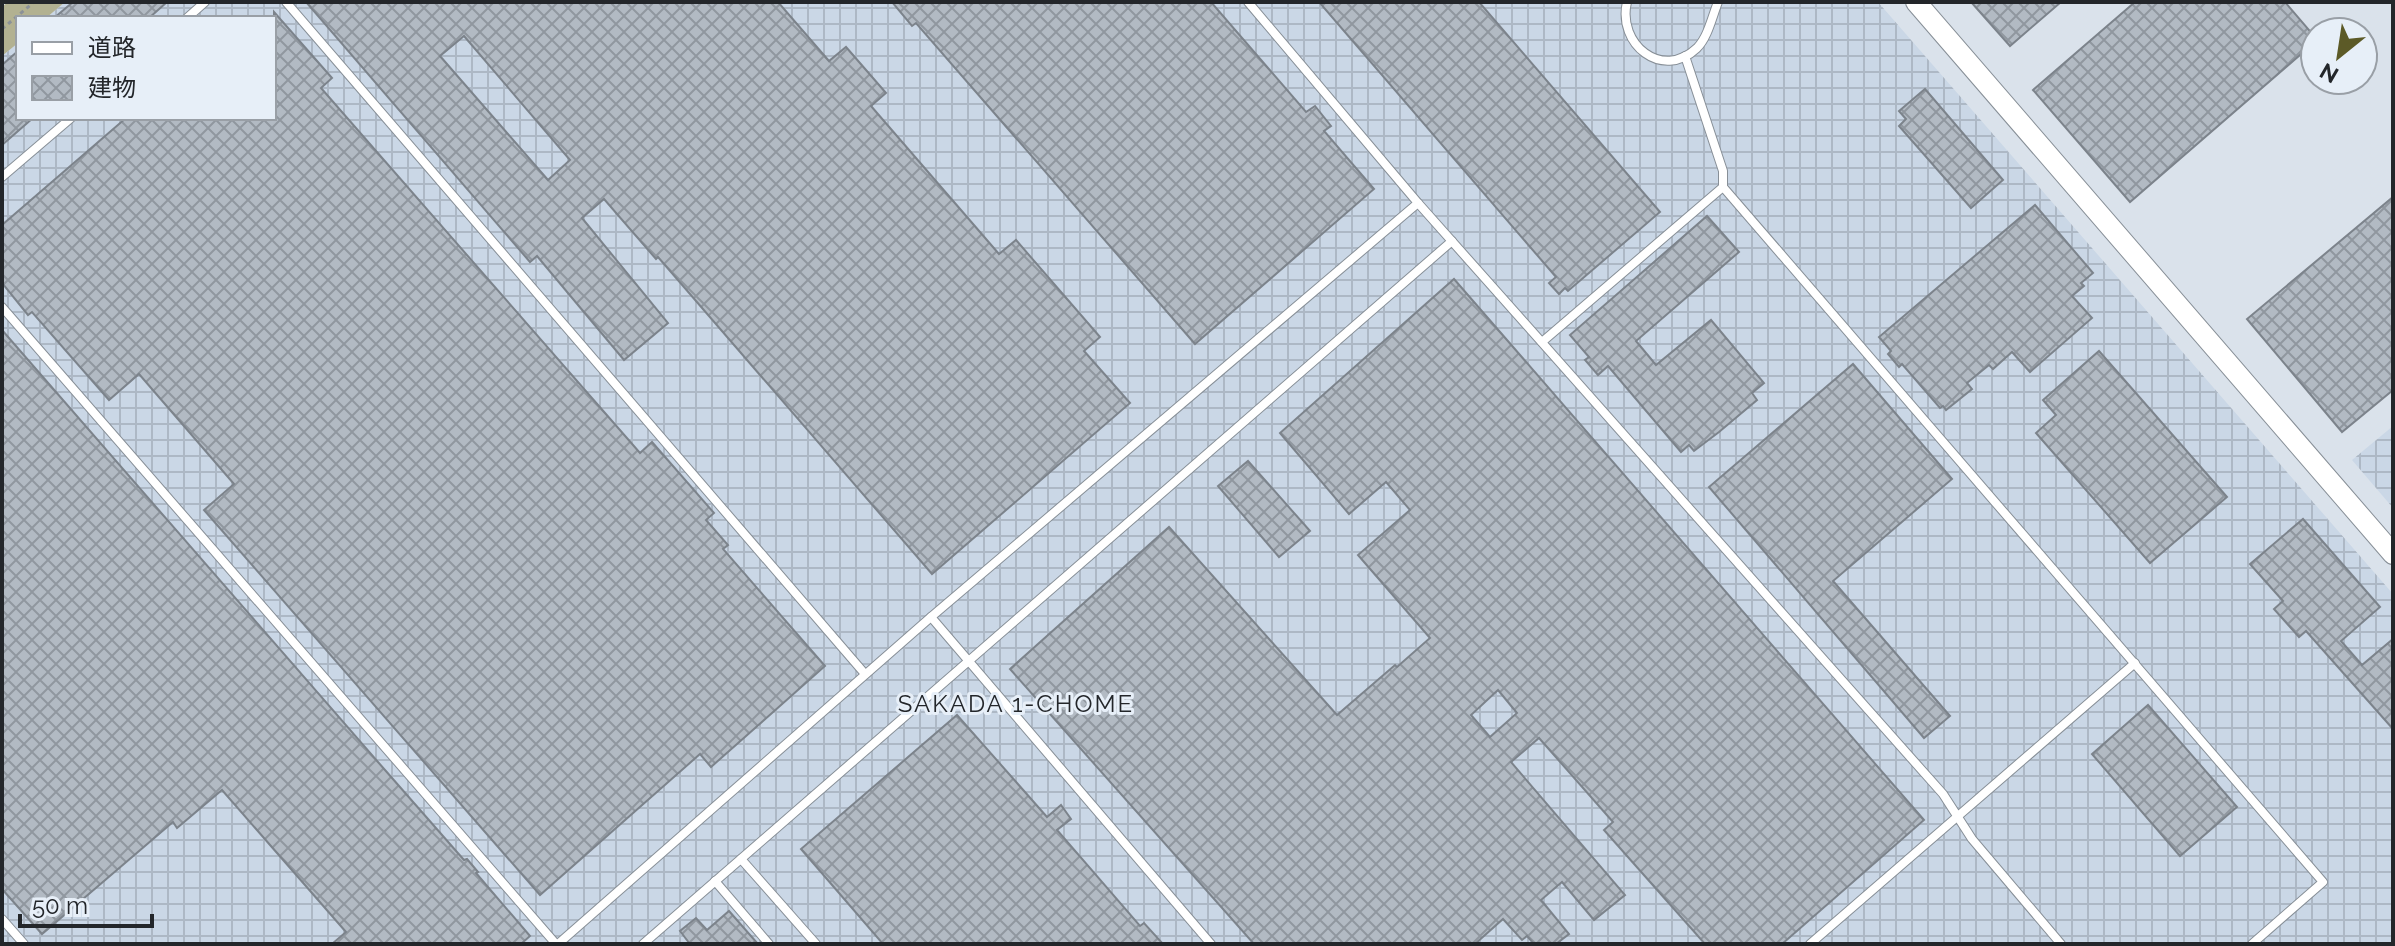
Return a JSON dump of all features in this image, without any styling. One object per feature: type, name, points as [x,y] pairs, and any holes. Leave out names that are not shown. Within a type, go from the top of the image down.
[{"type":"street","points":[[1916,2],[2393,554]]},
{"type":"lane","points":[[189,16],[205,2]]},
{"type":"lane","points":[[286,2],[865,674]]},
{"type":"lane","points":[[1248,2],[1418,203],[1943,794],[1972,839],[2061,944]]},
{"type":"lane","points":[[1627,2],[1624,17],[1626,31],[1633,43],[1643,53],[1656,59],[1671,60],[1685,56],[1705,37],[1718,2]]},
{"type":"lane","points":[[1685,56],[1723,171],[1723,187],[2323,882],[2252,944]]},
{"type":"lane","points":[[2,177],[69,120]]},
{"type":"lane","points":[[1542,342],[1723,187]]},
{"type":"lane","points":[[2,307],[557,944],[931,617],[1418,203]]},
{"type":"lane","points":[[643,944],[1452,241]]},
{"type":"lane","points":[[931,617],[1211,944]]},
{"type":"lane","points":[[1810,944],[2135,663]]},
{"type":"lane","points":[[741,859],[816,944]]},
{"type":"lane","points":[[715,881],[769,944]]},
{"type":"lane","points":[[2,919],[24,944]]},
{"type":"path","points":[[17,16],[34,2]]},
{"type":"shaded area","points":[[65,2],[1878,2],[2393,594],[2393,944],[2,944],[2,56],[16,45],[16,120],[276,120],[276,16],[48,16]]},
{"type":"shaded area","points":[[2393,426],[2393,508],[2352,460]]},
{"type":"green space","points":[[8,2],[65,2],[48,16],[16,16],[16,45],[2,56],[2,7]]},
{"type":"building","points":[[73,2],[167,2],[151,16],[56,16]]},
{"type":"building","points":[[306,2],[778,2],[829,61],[846,47],[886,93],[871,106],[999,254],[1016,240],[1100,337],[1084,351],[1130,403],[932,574],[658,257],[656,259],[604,199],[582,218],[668,323],[624,360],[537,256],[530,262]],"holes":[[[464,36],[570,160],[548,180],[440,56]]]},
{"type":"building","points":[[892,2],[1211,2],[1306,112],[1315,106],[1331,126],[1324,131],[1374,189],[1195,344],[916,23],[912,26]]},
{"type":"building","points":[[1319,2],[1479,2],[1660,212],[1568,291],[1565,288],[1559,294],[1549,283],[1556,277]]},
{"type":"building","points":[[1971,2],[2061,2],[2010,46]]},
{"type":"building","points":[[2135,2],[2285,2],[2299,18],[2299,56],[2130,202],[2033,90]]},
{"type":"building","points":[[274,12],[332,78],[321,88],[640,453],[652,442],[714,513],[706,520],[728,545],[723,549],[825,666],[711,767],[700,754],[540,895],[204,510],[234,484],[139,374],[109,400],[32,312],[28,315],[2,283],[2,225],[124,120],[276,120]]},
{"type":"building","points":[[16,53],[16,120],[31,120],[2,145],[2,65]]},
{"type":"building","points":[[1925,89],[2003,180],[1971,208],[1899,126],[1906,119],[1899,111]]},
{"type":"building","points":[[2393,197],[2393,390],[2342,432],[2247,319]]},
{"type":"building","points":[[2035,205],[2093,273],[2072,296],[2092,318],[2030,372],[2012,352],[1993,369],[1989,365],[1967,383],[1972,389],[1946,410],[1943,406],[1940,408],[1902,364],[1899,367],[1879,337]]},
{"type":"building","points":[[1707,216],[1739,252],[1636,341],[1656,365],[1711,320],[1764,383],[1752,393],[1757,400],[1719,432],[1694,451],[1689,445],[1681,452],[1608,366],[1598,375],[1585,360],[1589,357],[1570,335]]},
{"type":"building","points":[[1454,279],[1924,820],[1782,944],[1705,944],[1604,830],[1613,822],[1539,738],[1511,762],[1625,895],[1594,920],[1562,882],[1541,900],[1569,934],[1556,944],[1534,944],[1527,936],[1522,940],[1503,919],[1475,944],[1254,944],[1010,669],[1169,527],[1337,715],[1395,665],[1397,667],[1430,638],[1358,555],[1410,510],[1386,482],[1349,514],[1280,433]],"holes":[[[1498,690],[1517,713],[1490,737],[1471,715]]]},
{"type":"building","points":[[2,330],[464,860],[467,859],[478,872],[530,936],[521,944],[332,944],[346,932],[222,790],[177,828],[173,822],[42,934],[2,889]]},
{"type":"building","points":[[2099,351],[2227,497],[2150,563],[2036,433],[2056,415],[2043,400]]},
{"type":"building","points":[[1853,364],[1952,479],[1833,581],[1950,716],[1924,738],[1709,487]]},
{"type":"building","points":[[1248,461],[1310,531],[1279,557],[1218,486]]},
{"type":"building","points":[[2303,519],[2380,607],[2341,641],[2362,665],[2393,639],[2393,729],[2306,631],[2299,637],[2274,609],[2283,601],[2250,564]]},
{"type":"building","points":[[2148,705],[2237,807],[2180,856],[2092,754]]},
{"type":"building","points":[[957,715],[1047,817],[1061,805],[1071,819],[1057,830],[1140,926],[1144,923],[1163,944],[883,944],[801,849]]},
{"type":"building","points":[[729,911],[758,944],[690,944],[680,931],[696,918],[707,930]]},
{"type":"district","name":"SAKADA 1-CHOME","points":[[1016,704]]}]
